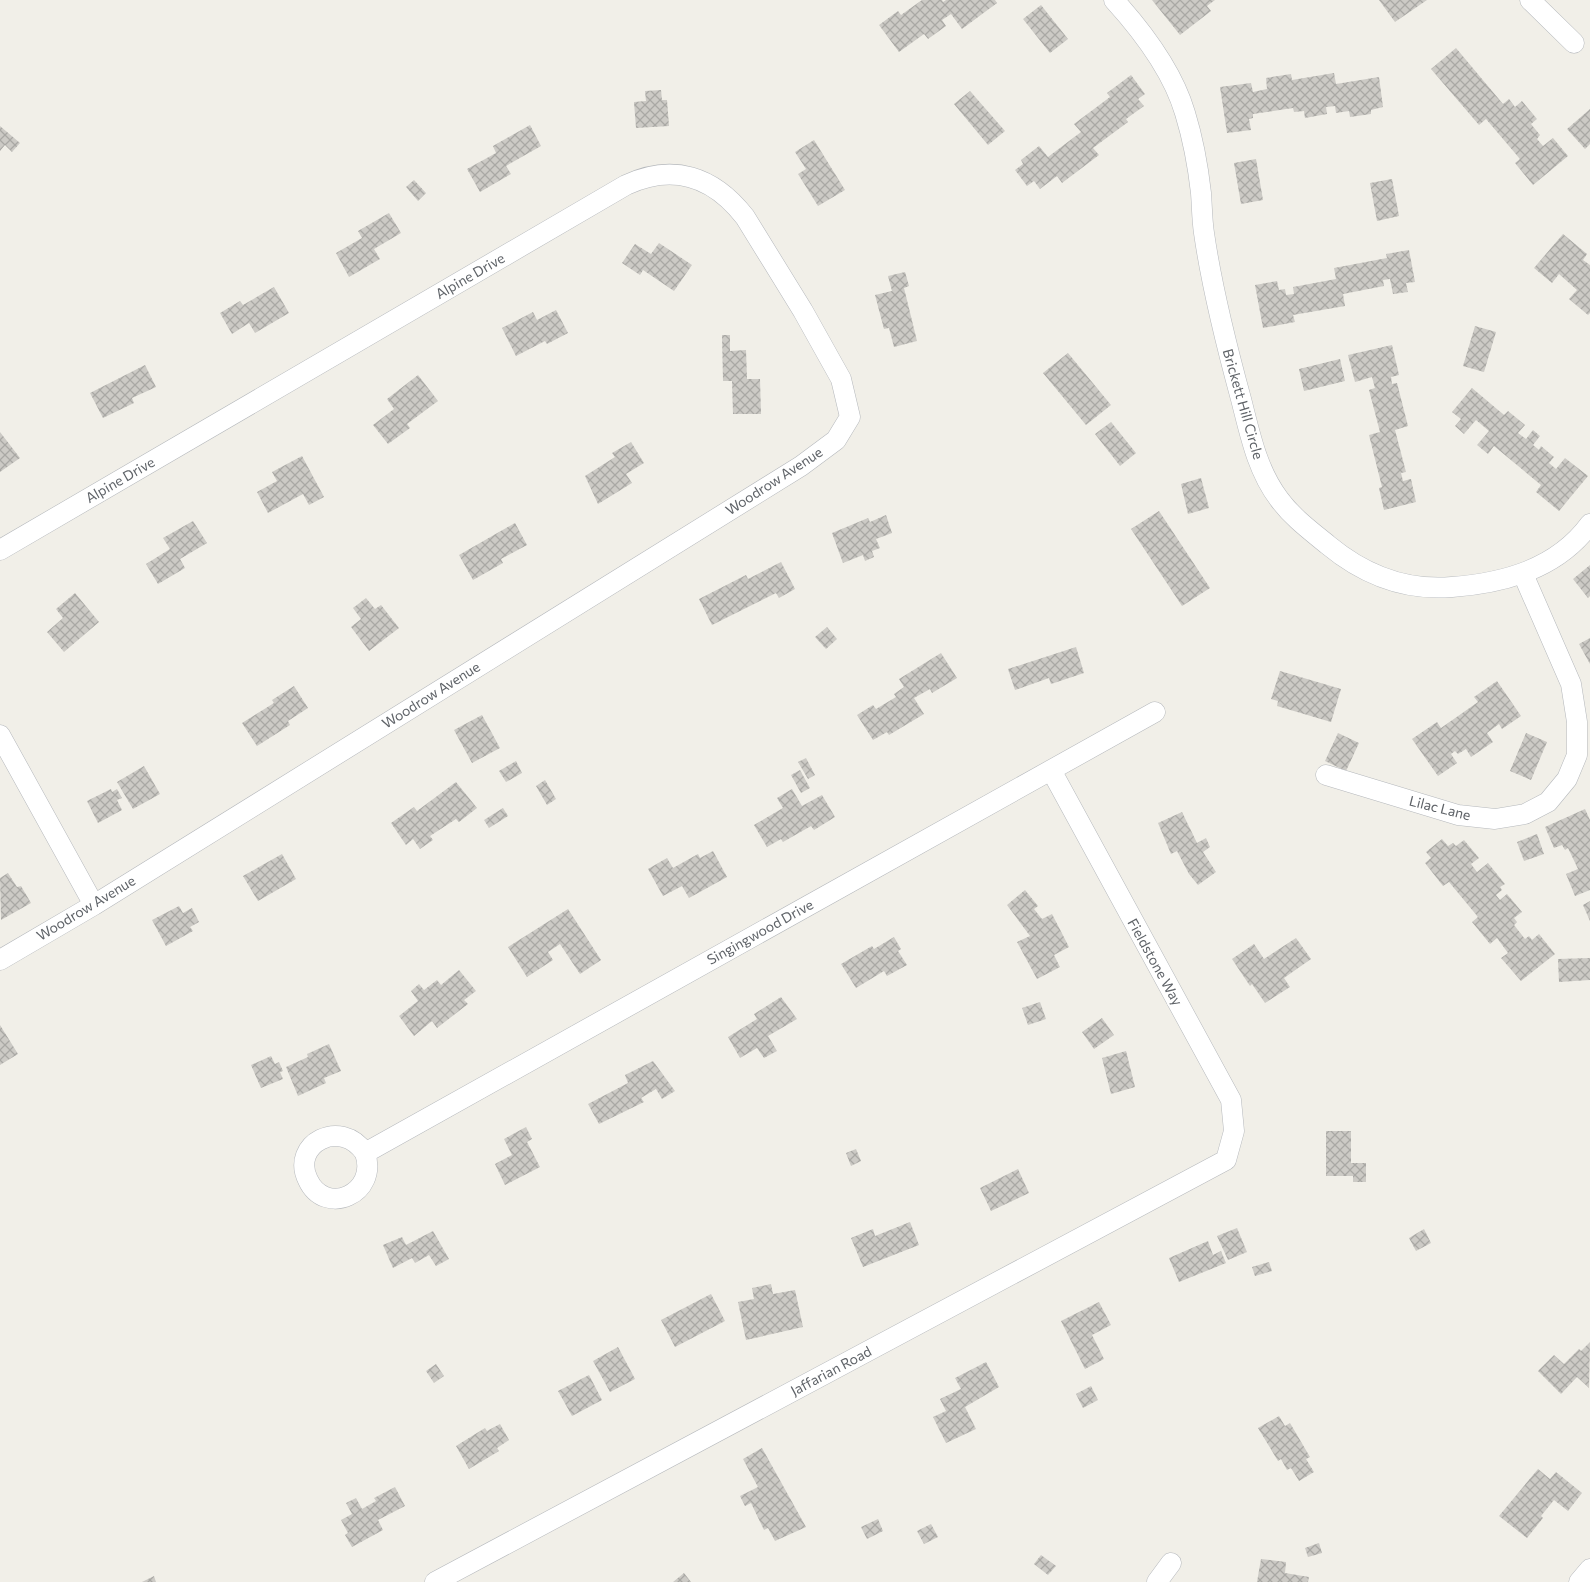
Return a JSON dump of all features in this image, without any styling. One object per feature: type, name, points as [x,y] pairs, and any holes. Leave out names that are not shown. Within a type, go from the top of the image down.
[{"type":"street","name":"Brickett Hill Circle","points":[[1114,0],[1155,54],[1172,81],[1184,110],[1193,141],[1201,192],[1203,231],[1225,341],[1252,444],[1263,472],[1279,500],[1301,522],[1360,569],[1388,579],[1417,586],[1445,588],[1497,583],[1523,574],[1556,556],[1590,524]]},
{"type":"street","points":[[1530,0],[1574,43]]},
{"type":"street","name":"Alpine Drive","points":[[0,550],[626,185],[644,176],[660,173],[678,174],[709,185],[735,204],[803,311],[841,379],[850,418]]},
{"type":"street","name":"Woodrow Avenue","points":[[0,960],[94,905],[801,466],[836,440],[850,418]]},
{"type":"street","name":"Lilac Lane","points":[[1326,775],[1458,815],[1495,819],[1525,814],[1548,802],[1567,779],[1577,755],[1577,722],[1570,684],[1523,574]]},
{"type":"street","name":"Singingwood Drive","points":[[365,1153],[1155,712]]},
{"type":"street","points":[[0,735],[94,905]]},
{"type":"street","name":"Fieldstone Way","points":[[1051,770],[1231,1100],[1234,1131],[1226,1160]]},
{"type":"street","name":"Jaffarian Road","points":[[435,1582],[1226,1160]]},
{"type":"street","points":[[1157,1582],[1171,1564]]},
{"type":"street","points":[[1579,1582],[1590,1569]]},
{"type":"building","points":[[922,0],[942,0],[943,2],[946,0],[995,0],[997,3],[962,29],[951,14],[942,20],[946,26],[928,39],[924,34],[899,52],[879,25],[898,11],[901,15]]},
{"type":"building","points":[[1152,0],[1215,0],[1207,6],[1211,11],[1180,35]]},
{"type":"building","points":[[1379,0],[1427,0],[1395,22]]},
{"type":"building","points":[[1041,5],[1068,39],[1050,53],[1023,19]]},
{"type":"building","points":[[1456,48],[1503,104],[1509,99],[1515,107],[1522,101],[1537,119],[1531,124],[1540,135],[1537,139],[1543,146],[1553,138],[1568,156],[1533,185],[1515,163],[1520,159],[1486,119],[1479,125],[1431,69]]},
{"type":"building","points":[[1334,73],[1336,84],[1379,77],[1383,107],[1371,110],[1371,114],[1350,117],[1349,111],[1336,113],[1335,106],[1326,107],[1327,114],[1305,118],[1304,111],[1294,112],[1293,108],[1253,114],[1253,118],[1249,119],[1251,130],[1227,133],[1220,87],[1251,83],[1253,92],[1267,89],[1266,78],[1291,74],[1292,80]]},
{"type":"building","points":[[1131,75],[1145,94],[1138,99],[1144,106],[1126,119],[1128,122],[1093,148],[1099,155],[1062,183],[1057,176],[1040,189],[1034,181],[1027,186],[1015,170],[1023,164],[1021,160],[1039,146],[1048,157],[1081,132],[1074,124],[1110,97],[1107,93]]},
{"type":"building","points":[[661,90],[662,100],[667,100],[669,126],[636,128],[634,102],[646,101],[645,91]]},
{"type":"building","points":[[970,91],[1005,131],[988,145],[954,104]]},
{"type":"building","points":[[1590,109],[1590,144],[1585,149],[1567,129]]},
{"type":"building","points":[[530,125],[541,146],[506,166],[511,174],[480,192],[467,169],[496,153],[493,146]]},
{"type":"building","points":[[0,126],[20,143],[12,152],[5,145],[0,151]]},
{"type":"building","points":[[814,140],[845,190],[818,206],[798,174],[806,169],[795,152]]},
{"type":"building","points":[[1256,159],[1263,200],[1241,204],[1234,163]]},
{"type":"building","points":[[1392,179],[1399,216],[1377,221],[1370,183]]},
{"type":"building","points":[[414,180],[426,193],[418,201],[406,187]]},
{"type":"building","points":[[389,213],[401,233],[374,249],[380,259],[349,277],[336,253],[362,238],[358,231]]},
{"type":"building","points":[[1563,234],[1587,254],[1583,260],[1590,265],[1590,313],[1588,315],[1569,299],[1577,290],[1559,274],[1552,283],[1534,268]]},
{"type":"building","points":[[659,243],[692,265],[674,291],[643,270],[640,275],[622,263],[635,244],[651,254]]},
{"type":"building","points":[[1409,250],[1415,282],[1406,283],[1408,292],[1393,294],[1390,279],[1383,280],[1384,286],[1343,294],[1345,306],[1293,315],[1295,322],[1263,328],[1255,285],[1277,281],[1279,290],[1285,289],[1286,295],[1294,294],[1293,287],[1336,279],[1334,268],[1387,258],[1386,254]]},
{"type":"building","points":[[905,272],[909,286],[904,288],[917,341],[894,347],[889,328],[884,329],[875,295],[892,291],[888,276]]},
{"type":"building","points":[[274,287],[289,313],[255,333],[249,323],[232,334],[220,313],[240,301],[243,305]]},
{"type":"building","points":[[556,310],[568,333],[547,344],[545,341],[516,356],[502,328],[533,312],[537,320]]},
{"type":"building","points":[[1475,326],[1496,332],[1484,372],[1463,366]]},
{"type":"building","points":[[722,335],[730,335],[730,351],[746,350],[747,379],[760,379],[761,414],[733,414],[732,381],[723,381]]},
{"type":"building","points":[[1392,345],[1399,375],[1391,377],[1392,384],[1397,383],[1408,426],[1395,430],[1406,472],[1401,473],[1403,481],[1411,479],[1416,502],[1384,510],[1379,488],[1382,487],[1369,435],[1380,432],[1369,390],[1375,388],[1372,377],[1355,382],[1348,355]]},
{"type":"building","points":[[1068,353],[1111,405],[1086,425],[1043,373]]},
{"type":"building","points":[[1340,359],[1345,381],[1304,391],[1299,369]]},
{"type":"building","points":[[145,365],[156,387],[132,398],[134,403],[103,418],[90,393]]},
{"type":"building","points":[[418,375],[438,401],[407,424],[410,428],[388,444],[373,425],[394,409],[387,399]]},
{"type":"building","points":[[1472,388],[1504,415],[1508,411],[1525,425],[1518,433],[1526,439],[1533,430],[1540,436],[1533,445],[1539,450],[1541,446],[1554,457],[1549,463],[1556,469],[1565,458],[1588,476],[1559,511],[1536,492],[1541,485],[1494,446],[1488,454],[1477,445],[1489,431],[1476,420],[1464,434],[1455,426],[1461,419],[1452,412]]},
{"type":"building","points":[[1111,422],[1136,453],[1120,466],[1095,434]]},
{"type":"building","points":[[0,432],[20,458],[0,472]]},
{"type":"building","points":[[631,442],[644,463],[626,474],[632,483],[598,504],[585,476],[615,457],[612,453]]},
{"type":"building","points":[[302,456],[324,497],[309,505],[303,494],[268,513],[257,492],[277,481],[272,472]]},
{"type":"building","points":[[1201,478],[1209,508],[1188,514],[1181,484]]},
{"type":"building","points":[[1159,511],[1210,588],[1182,606],[1131,529]]},
{"type":"building","points":[[886,515],[892,533],[876,539],[880,548],[872,551],[874,557],[865,561],[863,555],[843,563],[832,533],[868,518],[870,522]]},
{"type":"building","points":[[193,521],[207,543],[180,559],[185,568],[158,584],[146,564],[170,549],[163,538]]},
{"type":"building","points":[[515,523],[527,545],[501,559],[503,563],[473,580],[459,555]]},
{"type":"building","points":[[781,562],[795,589],[779,598],[776,593],[712,625],[699,599],[746,575],[748,579]]},
{"type":"building","points":[[1590,565],[1590,596],[1588,598],[1573,579]]},
{"type":"building","points":[[75,593],[99,622],[64,652],[47,632],[63,618],[56,609]]},
{"type":"building","points":[[366,598],[375,609],[381,605],[399,628],[369,651],[351,627],[361,619],[353,608]]},
{"type":"building","points":[[827,627],[837,639],[826,649],[815,637]]},
{"type":"building","points":[[1590,638],[1590,664],[1579,644]]},
{"type":"building","points":[[1076,647],[1084,673],[1051,684],[1049,678],[1015,690],[1008,669]]},
{"type":"building","points":[[941,653],[957,678],[932,693],[930,689],[914,698],[924,714],[889,735],[887,732],[873,740],[857,715],[873,705],[876,709],[896,697],[894,694],[904,687],[899,679]]},
{"type":"building","points":[[1280,671],[1341,689],[1331,722],[1277,706],[1278,701],[1271,699]]},
{"type":"building","points":[[1497,681],[1521,716],[1502,729],[1499,724],[1487,733],[1493,742],[1471,757],[1466,749],[1458,754],[1455,751],[1451,754],[1457,763],[1438,776],[1412,739],[1437,722],[1441,728],[1478,702],[1474,697]]},
{"type":"building","points":[[294,686],[308,708],[288,721],[290,725],[257,746],[242,723],[274,703],[272,700]]},
{"type":"building","points":[[482,715],[500,748],[472,763],[454,730]]},
{"type":"building","points":[[1338,733],[1359,743],[1346,771],[1325,761]]},
{"type":"building","points":[[1526,733],[1547,742],[1531,780],[1510,771]]},
{"type":"building","points":[[806,758],[815,775],[808,779],[798,762]]},
{"type":"building","points":[[516,761],[522,773],[506,782],[499,771]]},
{"type":"building","points":[[144,766],[160,794],[133,809],[117,782]]},
{"type":"building","points":[[800,770],[810,788],[801,793],[791,775]]},
{"type":"building","points":[[545,780],[556,799],[547,805],[536,786]]},
{"type":"building","points":[[456,782],[477,808],[459,822],[456,819],[430,836],[433,840],[420,849],[413,839],[406,845],[391,823],[414,807],[417,811]]},
{"type":"building","points":[[111,789],[112,792],[117,789],[122,798],[117,800],[122,810],[98,823],[87,801]]},
{"type":"building","points":[[792,789],[802,806],[822,795],[835,817],[814,830],[811,826],[783,842],[781,839],[767,847],[754,825],[783,808],[777,798]]},
{"type":"building","points":[[503,808],[508,816],[489,828],[484,820]]},
{"type":"building","points":[[1585,809],[1590,820],[1590,890],[1575,896],[1566,874],[1578,869],[1568,848],[1565,850],[1562,845],[1554,848],[1545,827]]},
{"type":"building","points":[[1182,812],[1197,843],[1206,838],[1210,847],[1203,852],[1216,872],[1198,885],[1189,874],[1177,851],[1171,854],[1158,823]]},
{"type":"building","points":[[1537,834],[1544,854],[1524,861],[1517,842]]},
{"type":"building","points":[[1442,839],[1448,846],[1453,843],[1456,846],[1464,840],[1479,858],[1471,864],[1477,872],[1488,863],[1505,884],[1500,887],[1502,890],[1496,895],[1500,900],[1507,894],[1522,912],[1514,918],[1517,922],[1514,925],[1525,939],[1529,936],[1532,940],[1539,934],[1555,954],[1521,981],[1501,958],[1508,953],[1497,938],[1490,944],[1472,922],[1478,917],[1449,882],[1443,886],[1425,863],[1431,858],[1426,852]]},
{"type":"building","points":[[713,851],[727,877],[689,898],[682,886],[663,896],[648,869],[667,858],[673,868],[698,854],[700,858]]},
{"type":"building","points":[[282,854],[296,879],[258,901],[243,876]]},
{"type":"building","points":[[8,873],[17,887],[21,886],[31,903],[1,920],[0,878]]},
{"type":"building","points":[[1025,890],[1038,906],[1034,909],[1042,919],[1052,914],[1069,947],[1054,955],[1060,967],[1037,979],[1017,942],[1030,936],[1007,905]]},
{"type":"building","points":[[1590,901],[1590,921],[1583,905]]},
{"type":"building","points":[[179,906],[183,913],[192,908],[199,922],[190,927],[193,931],[166,946],[152,920]]},
{"type":"building","points":[[568,909],[601,960],[580,974],[560,944],[548,952],[553,960],[527,977],[508,947]]},
{"type":"building","points":[[894,937],[901,949],[898,951],[907,965],[887,976],[884,971],[856,988],[841,964],[872,946],[874,949]]},
{"type":"building","points":[[1296,938],[1311,959],[1284,978],[1290,987],[1265,1003],[1252,984],[1250,986],[1232,959],[1254,944],[1264,959]]},
{"type":"building","points":[[1590,958],[1590,980],[1559,982],[1558,959]]},
{"type":"building","points":[[459,970],[476,991],[464,1000],[468,1004],[437,1028],[432,1021],[414,1036],[399,1016],[418,1001],[411,991],[419,984],[424,990],[437,980],[441,985]]},
{"type":"building","points":[[781,997],[797,1019],[768,1036],[777,1051],[764,1058],[757,1048],[740,1058],[728,1037],[757,1019],[754,1014]]},
{"type":"building","points":[[1040,1002],[1046,1019],[1028,1025],[1022,1008]]},
{"type":"building","points":[[1102,1018],[1114,1035],[1094,1049],[1082,1032]]},
{"type":"building","points":[[0,1025],[18,1054],[0,1065]]},
{"type":"building","points":[[329,1044],[341,1071],[324,1078],[326,1083],[298,1096],[286,1067],[308,1057],[307,1054]]},
{"type":"building","points":[[1126,1051],[1135,1087],[1111,1094],[1102,1058]]},
{"type":"building","points":[[271,1056],[275,1064],[279,1062],[283,1071],[280,1072],[283,1079],[261,1088],[251,1065]]},
{"type":"building","points":[[653,1061],[675,1091],[662,1099],[656,1089],[641,1098],[644,1102],[599,1124],[588,1104],[628,1083],[625,1075]]},
{"type":"building","points":[[526,1127],[532,1139],[527,1142],[540,1167],[505,1185],[495,1164],[512,1155],[504,1139]]},
{"type":"building","points":[[1326,1131],[1351,1131],[1351,1163],[1366,1163],[1366,1182],[1353,1182],[1353,1176],[1326,1176]]},
{"type":"building","points":[[856,1149],[861,1161],[851,1166],[846,1153]]},
{"type":"building","points":[[1018,1169],[1029,1193],[991,1211],[980,1188]]},
{"type":"building","points":[[910,1222],[919,1245],[863,1267],[851,1238],[873,1229],[875,1236]]},
{"type":"building","points":[[1237,1228],[1247,1252],[1228,1260],[1217,1236]]},
{"type":"building","points":[[1424,1229],[1431,1243],[1416,1251],[1409,1238]]},
{"type":"building","points":[[433,1231],[449,1259],[436,1266],[429,1255],[415,1263],[412,1258],[393,1268],[383,1245],[402,1237],[406,1245]]},
{"type":"building","points":[[1208,1241],[1213,1255],[1221,1251],[1226,1263],[1179,1282],[1169,1258]]},
{"type":"building","points":[[1269,1262],[1272,1271],[1255,1276],[1252,1267]]},
{"type":"building","points":[[771,1284],[773,1294],[795,1290],[803,1327],[746,1340],[738,1302],[754,1299],[752,1288]]},
{"type":"building","points":[[711,1294],[725,1321],[675,1347],[661,1320]]},
{"type":"building","points":[[1099,1302],[1111,1325],[1092,1335],[1104,1359],[1085,1369],[1061,1321]]},
{"type":"building","points":[[1590,1342],[1589,1388],[1577,1377],[1561,1394],[1538,1371],[1554,1355],[1564,1364],[1579,1349],[1581,1351]]},
{"type":"building","points":[[618,1347],[635,1379],[610,1392],[593,1361]]},
{"type":"building","points":[[986,1362],[999,1387],[965,1407],[976,1429],[946,1443],[933,1417],[946,1411],[940,1399],[961,1389],[955,1378]]},
{"type":"building","points":[[436,1364],[444,1376],[434,1383],[426,1371]]},
{"type":"building","points":[[589,1375],[602,1400],[572,1416],[558,1391]]},
{"type":"building","points":[[1091,1386],[1098,1400],[1083,1408],[1076,1394]]},
{"type":"building","points":[[1279,1416],[1285,1426],[1290,1423],[1310,1457],[1306,1459],[1314,1472],[1299,1481],[1291,1468],[1287,1470],[1281,1459],[1278,1461],[1258,1428]]},
{"type":"building","points":[[500,1424],[509,1440],[497,1448],[499,1451],[469,1469],[456,1446],[485,1428],[487,1431]]},
{"type":"building","points":[[762,1448],[806,1527],[775,1541],[768,1528],[764,1530],[751,1503],[745,1506],[740,1496],[758,1487],[743,1459]]},
{"type":"building","points":[[1538,1469],[1550,1479],[1556,1472],[1582,1493],[1568,1511],[1554,1500],[1527,1538],[1499,1516]]},
{"type":"building","points":[[395,1487],[405,1506],[378,1520],[383,1530],[352,1547],[345,1535],[348,1533],[341,1520],[352,1514],[346,1503],[356,1498],[362,1509],[376,1501],[374,1498]]},
{"type":"building","points":[[878,1519],[883,1531],[867,1539],[861,1527]]},
{"type":"building","points":[[931,1524],[938,1537],[924,1544],[917,1531]]},
{"type":"building","points":[[1319,1543],[1322,1553],[1308,1557],[1305,1548]]},
{"type":"building","points":[[1041,1555],[1056,1566],[1048,1575],[1034,1564]]},
{"type":"building","points":[[1261,1559],[1286,1562],[1285,1573],[1309,1577],[1308,1582],[1257,1582]]},
{"type":"building","points":[[684,1573],[691,1582],[673,1582]]},
{"type":"building","points":[[154,1576],[156,1582],[142,1582]]}]
